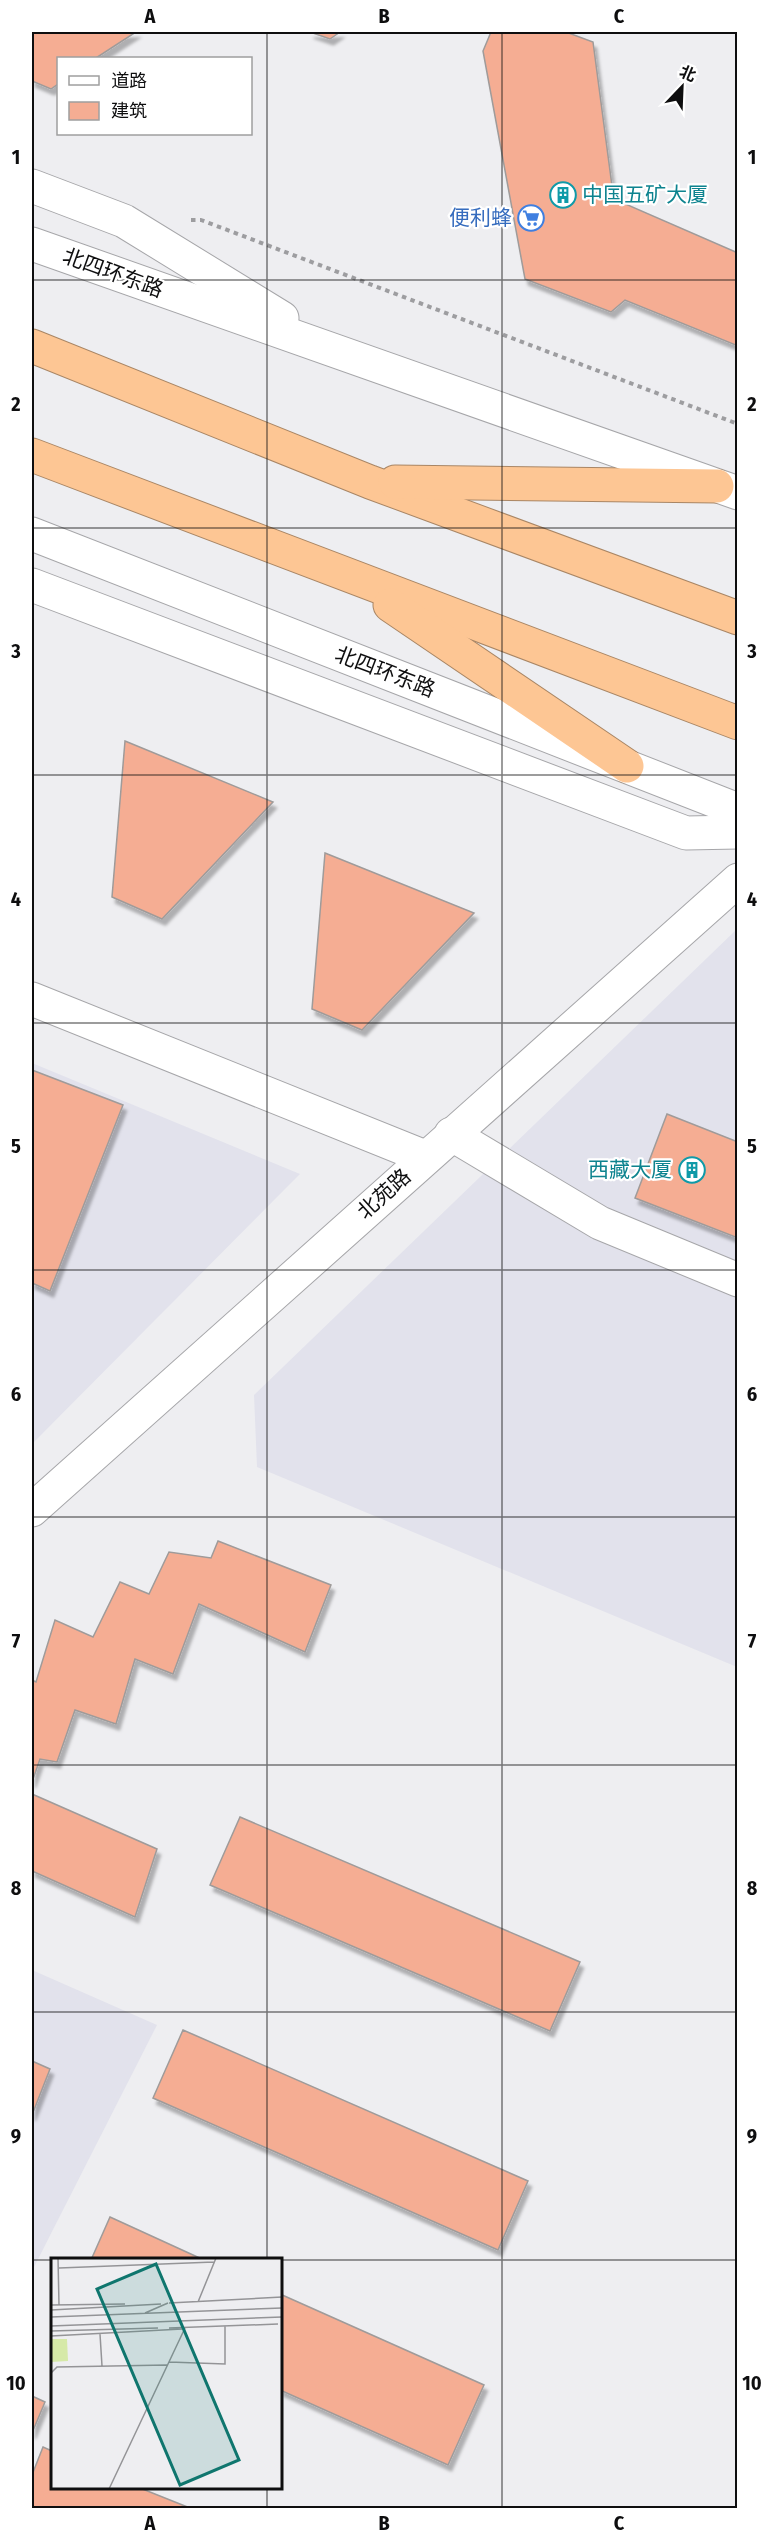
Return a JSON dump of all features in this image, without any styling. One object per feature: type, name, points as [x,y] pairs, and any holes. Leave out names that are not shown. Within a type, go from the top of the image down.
[{"type":"highway","points":[[32,346],[370,482],[738,618]]},
{"type":"highway","points":[[32,455],[738,723]]},
{"type":"highway","points":[[370,482],[728,490]]},
{"type":"highway","points":[[347,575],[627,766]]},
{"type":"street","points":[[32,186],[124,221],[339,354]]},
{"type":"street","name":"北四环东路","points":[[32,244],[728,490]]},
{"type":"street","name":"北四环东路","points":[[32,534],[738,810]]},
{"type":"street","points":[[32,585],[686,833],[738,832]]},
{"type":"street","name":"北苑路","points":[[32,1510],[738,880]]},
{"type":"street","points":[[32,999],[425,1157]]},
{"type":"street","points":[[451,1134],[600,1223],[738,1280]]},
{"type":"path","points":[[179,220],[201,220],[738,424]]},
{"type":"shaded area","name":"西藏大厦","points":[[737,929],[737,1667],[257,1467],[254,1395]]},
{"type":"shaded area","points":[[32,1063],[300,1174],[32,1444]]},
{"type":"shaded area","points":[[32,1970],[157,2025],[32,2271]]},
{"type":"building","points":[[32,32],[136,32],[98,57],[57,57],[57,85],[51,89],[32,81]]},
{"type":"building","points":[[310,32],[340,32],[330,39]]},
{"type":"building","name":"中国五矿大厦","points":[[491,32],[566,32],[593,42],[612,186],[623,203],[738,253],[738,346],[625,300],[611,312],[525,279],[483,51]]},
{"type":"building","points":[[125,741],[273,802],[162,919],[112,897]]},
{"type":"building","points":[[325,853],[474,913],[362,1030],[312,1009]]},
{"type":"building","points":[[32,1070],[123,1105],[50,1291],[32,1283]]},
{"type":"building","name":"西藏大厦","points":[[667,1114],[738,1142],[738,1238],[635,1198]]},
{"type":"building","points":[[218,1541],[331,1585],[305,1652],[199,1604],[173,1674],[135,1659],[116,1724],[75,1710],[57,1762],[40,1759],[32,1782],[32,1680],[36,1682],[55,1620],[93,1637],[120,1582],[149,1594],[169,1552],[211,1558]]},
{"type":"building","points":[[32,1794],[157,1849],[135,1917],[32,1871]]},
{"type":"building","points":[[240,1817],[580,1962],[550,2031],[210,1885]]},
{"type":"building","points":[[183,2030],[528,2181],[498,2250],[153,2098]]},
{"type":"building","points":[[32,2061],[50,2069],[32,2115]]},
{"type":"building","points":[[110,2217],[200,2258],[92,2258]]},
{"type":"building","points":[[282,2295],[484,2385],[448,2465],[282,2391]]},
{"type":"building","points":[[32,2396],[45,2402],[32,2433]]},
{"type":"building","points":[[43,2447],[51,2451],[51,2489],[142,2489],[190,2508],[32,2508],[32,2475]]},
{"type":"place","name":"中国五矿大厦","points":[[563,195]]},
{"type":"place","name":"便利蜂","points":[[531,218]]},
{"type":"place","name":"西藏大厦","points":[[692,1170]]}]
